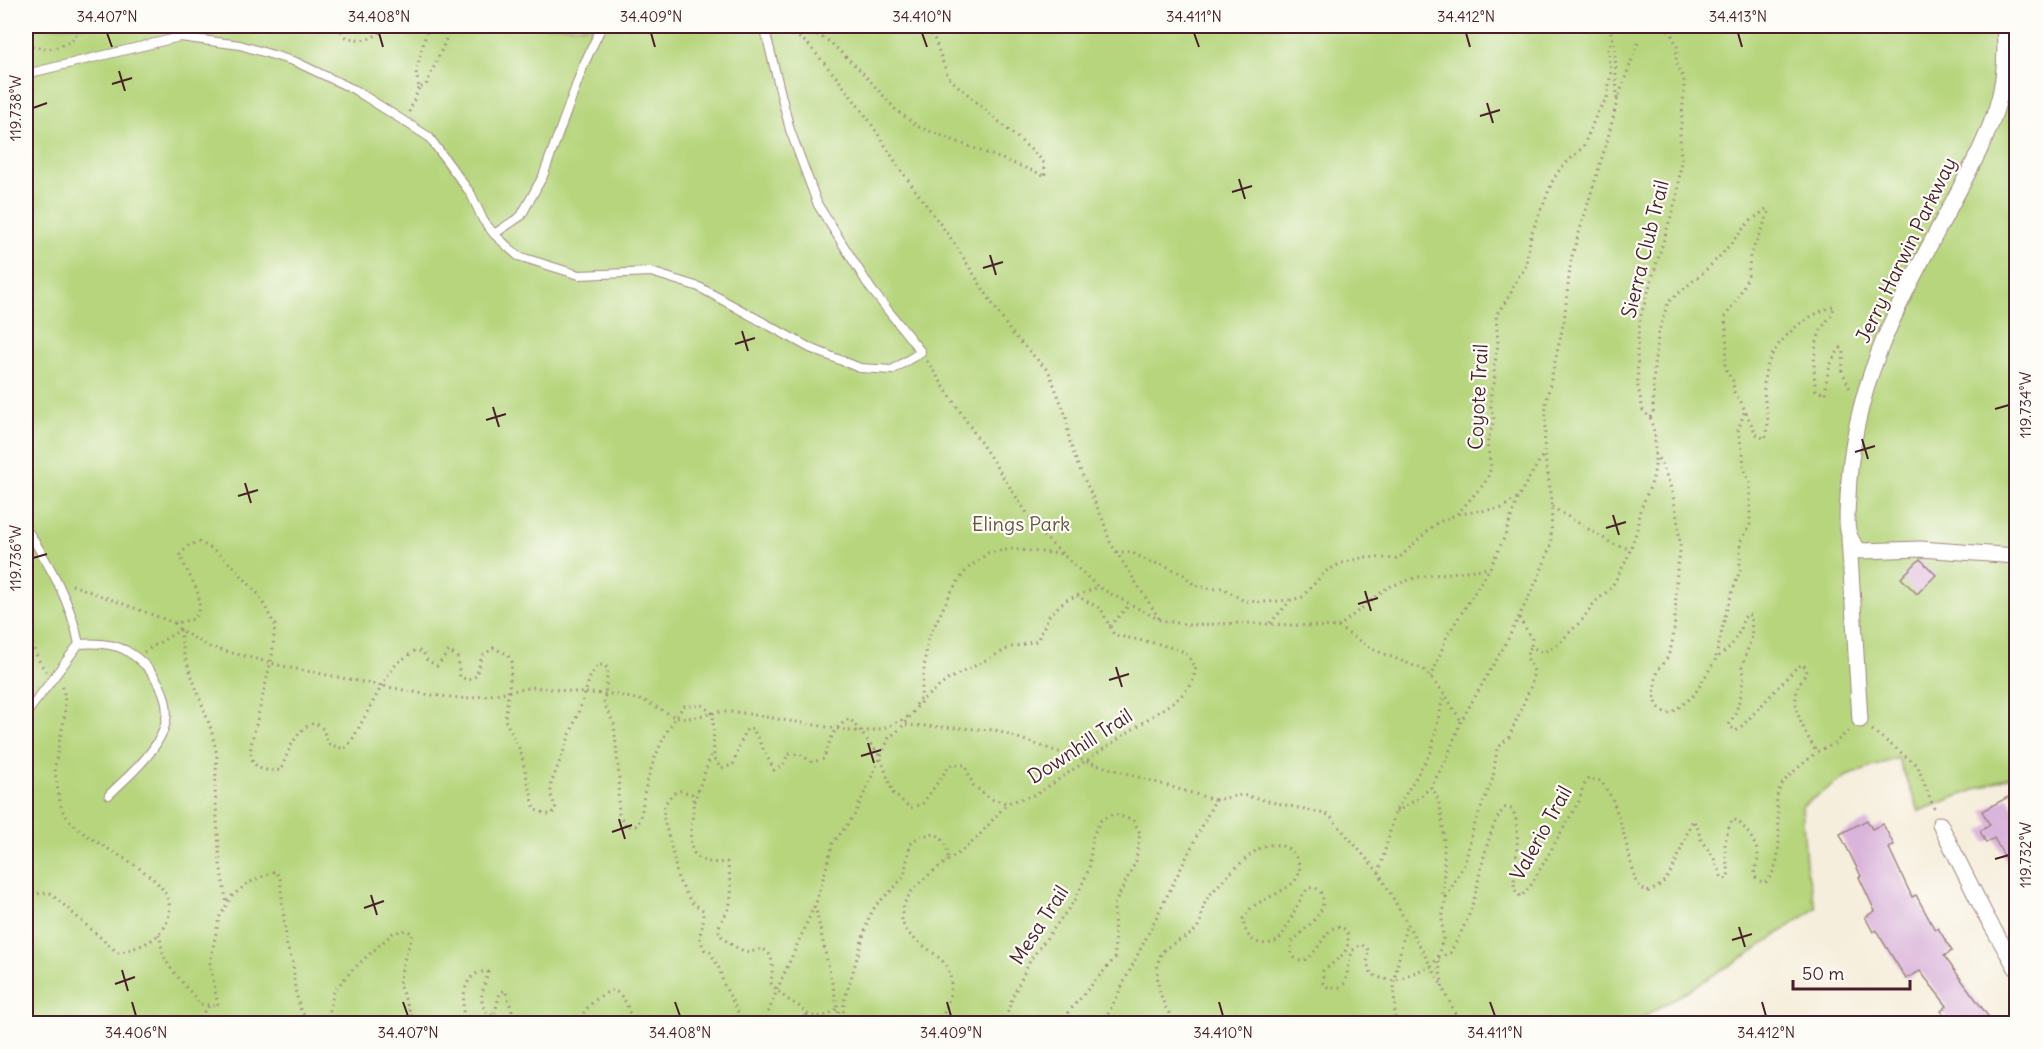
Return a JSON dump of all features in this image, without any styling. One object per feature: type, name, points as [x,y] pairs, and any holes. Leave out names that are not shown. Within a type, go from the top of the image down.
[{"type":"street","name":"Jerry Harwin Parkway","points":[[1860,720],[1847,528],[1849,478],[1860,410],[1883,338],[1987,136],[1998,105],[2004,77],[2004,26]]},
{"type":"street","points":[[1849,538],[1861,551],[1921,549],[2016,556]]},
{"type":"street","points":[[1940,824],[1986,916],[2016,968]]},
{"type":"lane","points":[[494,234],[521,216],[543,176],[584,64],[602,26]]},
{"type":"lane","points":[[26,74],[180,37],[240,45],[296,62],[355,90],[429,137],[471,194],[483,220],[494,234],[518,256],[579,275],[651,272],[699,287],[810,348],[860,368],[892,370],[921,352],[871,289],[818,205],[790,130],[764,26]]},
{"type":"lane","points":[[26,528],[56,579],[75,624],[79,644]]},
{"type":"lane","points":[[26,714],[79,644],[113,646],[124,650],[150,671],[164,693],[166,710],[164,729],[153,750],[109,795]]},
{"type":"path","points":[[26,46],[48,50],[62,46],[75,38],[79,26]]},
{"type":"path","points":[[338,26],[346,37],[361,41],[378,34],[387,26]]},
{"type":"path","points":[[346,37],[345,27],[349,26]]},
{"type":"path","points":[[405,120],[418,88],[416,72],[428,26]]},
{"type":"path","points":[[418,88],[426,85],[452,26]]},
{"type":"path","points":[[785,26],[807,43],[869,120],[902,171],[952,240],[1010,331],[1049,372],[1066,416],[1077,464],[1097,506],[1110,542],[1160,620]]},
{"type":"path","points":[[801,26],[830,42],[861,71],[897,111],[919,127],[1046,176],[1044,163],[1038,156],[948,77],[935,40],[924,26]]},
{"type":"path","points":[[1609,26],[1613,39],[1617,101]]},
{"type":"path","name":"Sierra Club Trail","points":[[1664,26],[1671,33],[1677,46],[1677,62],[1684,79],[1684,94],[1678,193],[1640,318],[1637,349],[1638,387],[1643,410],[1650,418],[1653,413],[1654,366],[1659,331],[1668,302],[1723,254],[1748,223],[1766,209],[1769,212],[1750,256],[1748,277],[1725,317],[1727,349],[1725,364],[1733,381],[1734,392],[1756,434],[1765,439],[1769,420],[1763,388],[1766,365],[1778,346],[1798,325],[1820,311],[1834,306],[1832,316],[1821,330],[1816,350],[1812,370],[1816,390],[1824,394],[1827,372],[1832,358],[1841,348],[1844,352],[1842,371],[1860,410]]},
{"type":"path","name":"Coyote Trail","points":[[1270,623],[1291,600],[1302,597],[1326,571],[1342,563],[1365,557],[1398,560],[1435,524],[1457,514],[1489,476],[1491,466],[1487,444],[1494,419],[1491,391],[1495,381],[1494,369],[1498,344],[1496,315],[1525,269],[1531,235],[1552,180],[1583,147],[1598,111],[1607,98],[1611,70],[1608,50],[1613,39]]},
{"type":"path","points":[[1395,812],[1419,798],[1431,787],[1447,758],[1461,722],[1519,617],[1551,545],[1552,507],[1544,453],[1546,402],[1564,321],[1572,259],[1617,101],[1638,43]]},
{"type":"path","points":[[921,352],[1040,533],[1098,587],[1160,620],[1189,625],[1270,623],[1338,627],[1372,649],[1424,669],[1444,693],[1461,722]]},
{"type":"path","points":[[1716,659],[1726,608],[1740,570],[1740,542],[1750,526],[1750,483],[1744,469],[1738,431],[1745,410]]},
{"type":"path","points":[[1531,647],[1544,652],[1558,644],[1582,620],[1594,603],[1611,588],[1627,559],[1637,530],[1639,513],[1652,482],[1655,468],[1655,435],[1650,418]]},
{"type":"path","points":[[1431,678],[1447,636],[1490,568],[1505,536],[1518,497],[1544,453]]},
{"type":"path","points":[[1655,454],[1668,476],[1680,544],[1675,628],[1664,665],[1658,669],[1653,694],[1655,703],[1667,714],[1672,713],[1694,695],[1716,659],[1731,646],[1748,614],[1751,616],[1752,636],[1742,667],[1744,675],[1741,694],[1736,712],[1729,724],[1736,731],[1796,668],[1803,664],[1807,670],[1805,678],[1797,688],[1796,712],[1816,752],[1834,744],[1860,720],[1917,765],[1940,824]]},
{"type":"path","points":[[1457,514],[1502,508],[1518,497]]},
{"type":"path","points":[[1552,507],[1613,543],[1630,549]]},
{"type":"path","points":[[56,579],[175,623],[194,619],[200,610],[200,596],[180,555],[189,545],[199,542],[211,548],[233,566],[258,594],[275,625],[271,663],[250,757],[256,766],[266,771],[281,770],[286,757],[308,724],[316,723],[323,729],[328,744],[344,749],[351,742],[397,663],[416,650],[423,652],[427,660],[436,666],[449,651],[457,657],[460,677],[469,680],[476,676],[482,656],[493,648],[507,654],[512,662],[505,720],[520,750],[535,810],[550,815],[556,809],[550,795],[551,784],[590,677],[598,665],[604,665],[608,669],[604,703],[614,724],[619,776],[618,798],[620,814],[626,826],[637,826],[642,816],[646,785],[666,734],[684,706],[702,705],[713,714],[714,759],[721,768],[733,765],[744,733],[748,728],[753,729],[774,770],[783,765],[788,754],[800,754],[812,762],[824,759],[831,736],[842,722],[850,719],[880,756],[893,793],[910,808],[923,803],[950,765],[965,765],[972,785],[990,799],[1007,803],[971,843],[912,892],[903,908],[903,924],[912,938],[945,963],[951,979],[949,1005],[939,1023]]},
{"type":"path","points":[[904,725],[921,696],[927,641],[952,590],[967,569],[988,553],[1012,549],[1061,554]]},
{"type":"path","points":[[1116,552],[1131,552],[1142,559],[1164,565],[1184,575],[1194,585],[1212,589],[1223,588],[1244,601],[1291,600]]},
{"type":"path","points":[[1338,627],[1388,587],[1418,577],[1490,568]]},
{"type":"path","points":[[26,570],[31,586],[26,601]]},
{"type":"path","points":[[767,1023],[768,1013],[777,990],[815,904],[833,843],[854,816],[889,738],[904,725],[922,700],[949,679],[1011,647],[1036,641],[1050,614],[1066,600],[1098,587]]},
{"type":"path","name":"Downhill Trail","points":[[1007,803],[1037,794],[1179,698],[1192,684],[1196,668],[1185,652],[1114,635],[1101,609],[1077,596]]},
{"type":"path","points":[[1110,626],[1130,604]]},
{"type":"path","points":[[26,608],[30,637],[39,663],[52,678],[61,684],[65,704],[55,772],[61,805],[67,818],[97,843],[127,860],[159,883],[171,911],[166,925],[159,934],[141,946],[118,953],[50,893],[26,894]]},
{"type":"path","points":[[1175,1023],[1162,1000],[1159,988],[1160,956],[1166,948],[1184,939],[1196,929],[1207,898],[1247,857],[1262,846],[1287,847],[1293,852],[1300,868],[1297,878],[1292,883],[1252,906],[1243,919],[1244,930],[1252,939],[1260,944],[1278,941],[1291,921],[1303,895],[1308,888],[1314,887],[1320,891],[1322,905],[1317,917],[1292,942],[1290,948],[1296,959],[1304,960],[1312,956],[1334,927],[1340,926],[1346,930],[1348,944],[1340,959],[1323,971],[1323,982],[1328,987],[1341,987],[1345,982],[1352,951],[1361,944],[1369,950],[1367,963],[1371,973],[1377,977],[1394,981],[1431,966],[1437,958],[1443,938],[1442,919],[1446,897],[1465,863],[1473,830],[1493,778],[1497,749],[1509,737],[1531,686],[1534,671],[1526,658],[1532,638],[1519,617]]},
{"type":"path","points":[[175,623],[180,630],[210,647],[271,663],[382,686],[467,699],[534,687],[606,694],[645,701],[675,717],[689,718],[736,712],[861,732],[886,728],[909,716]]},
{"type":"path","points":[[135,657],[180,630]]},
{"type":"path","points":[[180,630],[184,655],[211,729],[217,755],[215,790],[220,864],[227,905]]},
{"type":"path","points":[[1379,873],[1395,812],[1431,752],[1444,693]]},
{"type":"path","points":[[904,725],[995,730],[1085,761],[1215,800],[1242,795],[1329,815],[1379,873],[1461,1023]]},
{"type":"path","points":[[714,747],[694,802],[690,835],[692,849],[698,856],[709,862],[727,862],[731,895],[719,932],[723,940],[744,951],[753,952],[763,949],[770,952],[773,960],[771,983],[785,998],[803,1007],[808,1023]]},
{"type":"path","name":"Valerio Trail","points":[[1437,958],[1450,953],[1472,908],[1493,830],[1498,816],[1505,808],[1512,809],[1516,815],[1514,884],[1515,890],[1521,897],[1525,894],[1580,801],[1583,787],[1588,779],[1601,781],[1607,789],[1622,827],[1636,882],[1646,892],[1663,884],[1682,849],[1693,820],[1722,878],[1727,879],[1729,874],[1725,854],[1729,825],[1733,819],[1739,821],[1756,848],[1758,857],[1754,871],[1756,877],[1765,883],[1774,871],[1776,861],[1778,792],[1790,776],[1816,752]]},
{"type":"path","points":[[1431,787],[1437,793],[1444,830],[1443,896],[1446,897]]},
{"type":"path","points":[[694,802],[692,794],[680,791],[672,794],[665,804],[663,816],[678,879],[691,902],[703,910],[700,940],[720,970],[741,1023]]},
{"type":"path","points":[[1103,1023],[1215,800]]},
{"type":"path","name":"Mesa Trail","points":[[1004,1023],[1013,996],[1031,958],[1075,900],[1089,869],[1093,835],[1101,820],[1113,814],[1133,820],[1140,833],[1136,861],[1114,904],[1115,958],[1066,1015],[1062,1023]]},
{"type":"path","points":[[842,1023],[844,1006],[869,917],[876,905],[893,890],[904,876],[910,845],[919,836],[936,834],[944,840],[949,854],[947,862]]},
{"type":"path","points":[[159,934],[164,955],[173,971],[191,990],[199,1004],[218,1006],[210,963],[219,918],[232,896],[248,883],[275,871],[280,877],[287,946],[293,963],[296,990],[301,1011],[311,1023]]},
{"type":"path","points":[[815,904],[842,1023]]},
{"type":"path","points":[[1395,1023],[1394,981],[1406,923]]},
{"type":"path","points":[[320,1023],[328,1018],[334,991],[352,970],[393,933],[406,930],[412,934],[399,984],[415,1023]]},
{"type":"path","points":[[1437,958],[1443,989]]},
{"type":"path","points":[[464,1023],[462,1006],[464,992],[472,976],[480,971],[488,972],[481,990],[484,1010],[494,1016],[500,993],[506,990],[513,1014],[520,1023]]},
{"type":"path","points":[[578,1023],[583,1012],[601,994],[613,990],[619,993],[626,1002],[632,1023]]},
{"type":"path","points":[[206,1023],[204,1012],[209,1006]]},
{"type":"path","points":[[807,1014],[819,1017],[844,1006]]},
{"type":"green space","name":"Elings Park","points":[[26,26],[2016,26],[2016,774],[1919,811],[1898,758],[1847,776],[1802,806],[1806,865],[1816,908],[1750,953],[1634,1023],[26,1023]]},
{"type":"building","points":[[1920,559],[1936,575],[1917,594],[1901,578]]},
{"type":"building","points":[[2008,797],[2016,812],[2016,878],[1994,838],[1986,843],[1980,831],[1990,825],[1982,811]]},
{"type":"building","points":[[1867,820],[1872,829],[1883,824],[1894,845],[1889,848],[1912,897],[1916,895],[1935,930],[1938,928],[1952,951],[1944,956],[1993,1023],[1950,1023],[1941,1011],[1947,1006],[1920,971],[1906,979],[1876,930],[1873,932],[1865,917],[1875,911],[1840,834]]}]
